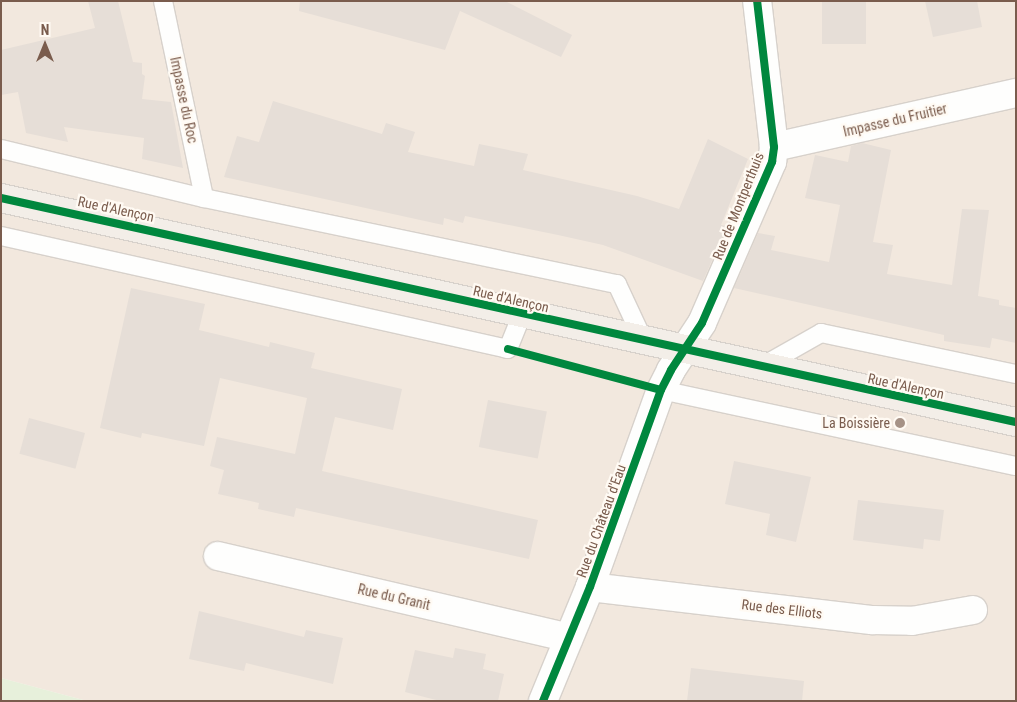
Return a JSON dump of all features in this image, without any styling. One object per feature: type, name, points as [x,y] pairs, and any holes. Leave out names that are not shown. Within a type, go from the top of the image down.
[{"type":"main road","name":"Rue d'Alençon","points":[[1,198],[234,247],[522,315],[1016,422]]},
{"type":"street","name":"Rue de Montperthuis","points":[[684,350],[702,322],[772,162],[774,147],[757,1]]},
{"type":"street","name":"Impasse du Fruitier","points":[[774,147],[1016,93]]},
{"type":"street","name":"Rue du Château d'Eau","points":[[543,701],[590,587],[661,390],[684,350]]},
{"type":"street","name":"Rue du Granit","points":[[218,556],[569,638]]},
{"type":"street","name":"Rue des Elliots","points":[[590,587],[873,620],[912,621],[972,610]]},
{"type":"lane","name":"Impasse du Roc","points":[[163,1],[204,198]]},
{"type":"lane","points":[[1,149],[204,198],[617,284],[644,342]]},
{"type":"lane","points":[[1,236],[508,349],[522,315]]},
{"type":"lane","points":[[761,367],[820,333],[1016,374]]},
{"type":"lane","points":[[661,390],[1016,466]]},
{"type":"shaded area","points":[[1,1],[1016,1],[1016,701],[87,701],[1,678]]},
{"type":"green space","points":[[1,678],[87,701],[1,701]]},
{"type":"building","points":[[88,1],[118,1],[133,62],[142,63],[142,74],[145,76],[142,99],[171,102],[183,168],[142,159],[144,138],[64,127],[68,142],[26,133],[18,92],[1,95],[1,50],[95,28]]},
{"type":"building","points":[[300,1],[505,1],[572,35],[561,57],[460,11],[445,50],[299,11]]},
{"type":"building","points":[[822,1],[866,1],[866,44],[822,44]]},
{"type":"building","points":[[925,1],[977,1],[982,27],[933,37]]},
{"type":"building","points":[[273,101],[382,134],[386,123],[415,132],[408,152],[474,166],[479,144],[528,154],[523,170],[637,196],[679,209],[708,139],[748,159],[721,225],[727,226],[703,281],[603,245],[558,235],[465,216],[463,223],[444,218],[443,225],[224,177],[237,136],[259,142]]},
{"type":"building","points":[[862,143],[891,150],[873,242],[893,245],[887,274],[952,285],[962,209],[989,210],[978,296],[999,300],[999,305],[1016,308],[1016,343],[992,338],[990,348],[944,341],[944,335],[734,288],[758,233],[775,236],[771,250],[829,262],[840,205],[805,198],[815,155],[848,162],[851,146]]},
{"type":"building","points":[[131,288],[205,304],[199,330],[269,347],[270,342],[315,353],[311,368],[402,389],[393,430],[335,417],[322,471],[538,520],[529,559],[296,508],[294,517],[258,509],[259,503],[218,494],[224,470],[210,466],[217,437],[295,454],[307,398],[220,378],[204,446],[142,433],[141,438],[100,428]]},
{"type":"building","points":[[488,400],[547,411],[538,459],[479,447]]},
{"type":"building","points":[[29,418],[85,433],[75,469],[19,454]]},
{"type":"building","points":[[734,461],[811,477],[796,542],[766,535],[770,514],[725,504]]},
{"type":"building","points":[[858,500],[944,510],[940,541],[924,539],[923,549],[853,540]]},
{"type":"building","points":[[199,611],[304,637],[306,630],[343,638],[333,684],[246,663],[244,671],[189,659]]},
{"type":"building","points":[[455,648],[486,654],[483,669],[504,674],[498,701],[440,701],[405,692],[415,650],[453,658]]},
{"type":"building","points":[[691,668],[804,681],[802,701],[687,701]]},
{"type":"cycle path","points":[[543,701],[590,587],[661,390],[671,370],[702,323],[772,162],[774,147],[757,1]]},
{"type":"cycle path","points":[[1,198],[1016,422]]},
{"type":"cycle path","points":[[508,349],[661,390]]},
{"type":"place","name":"La Boissière","points":[[900,423]]}]
